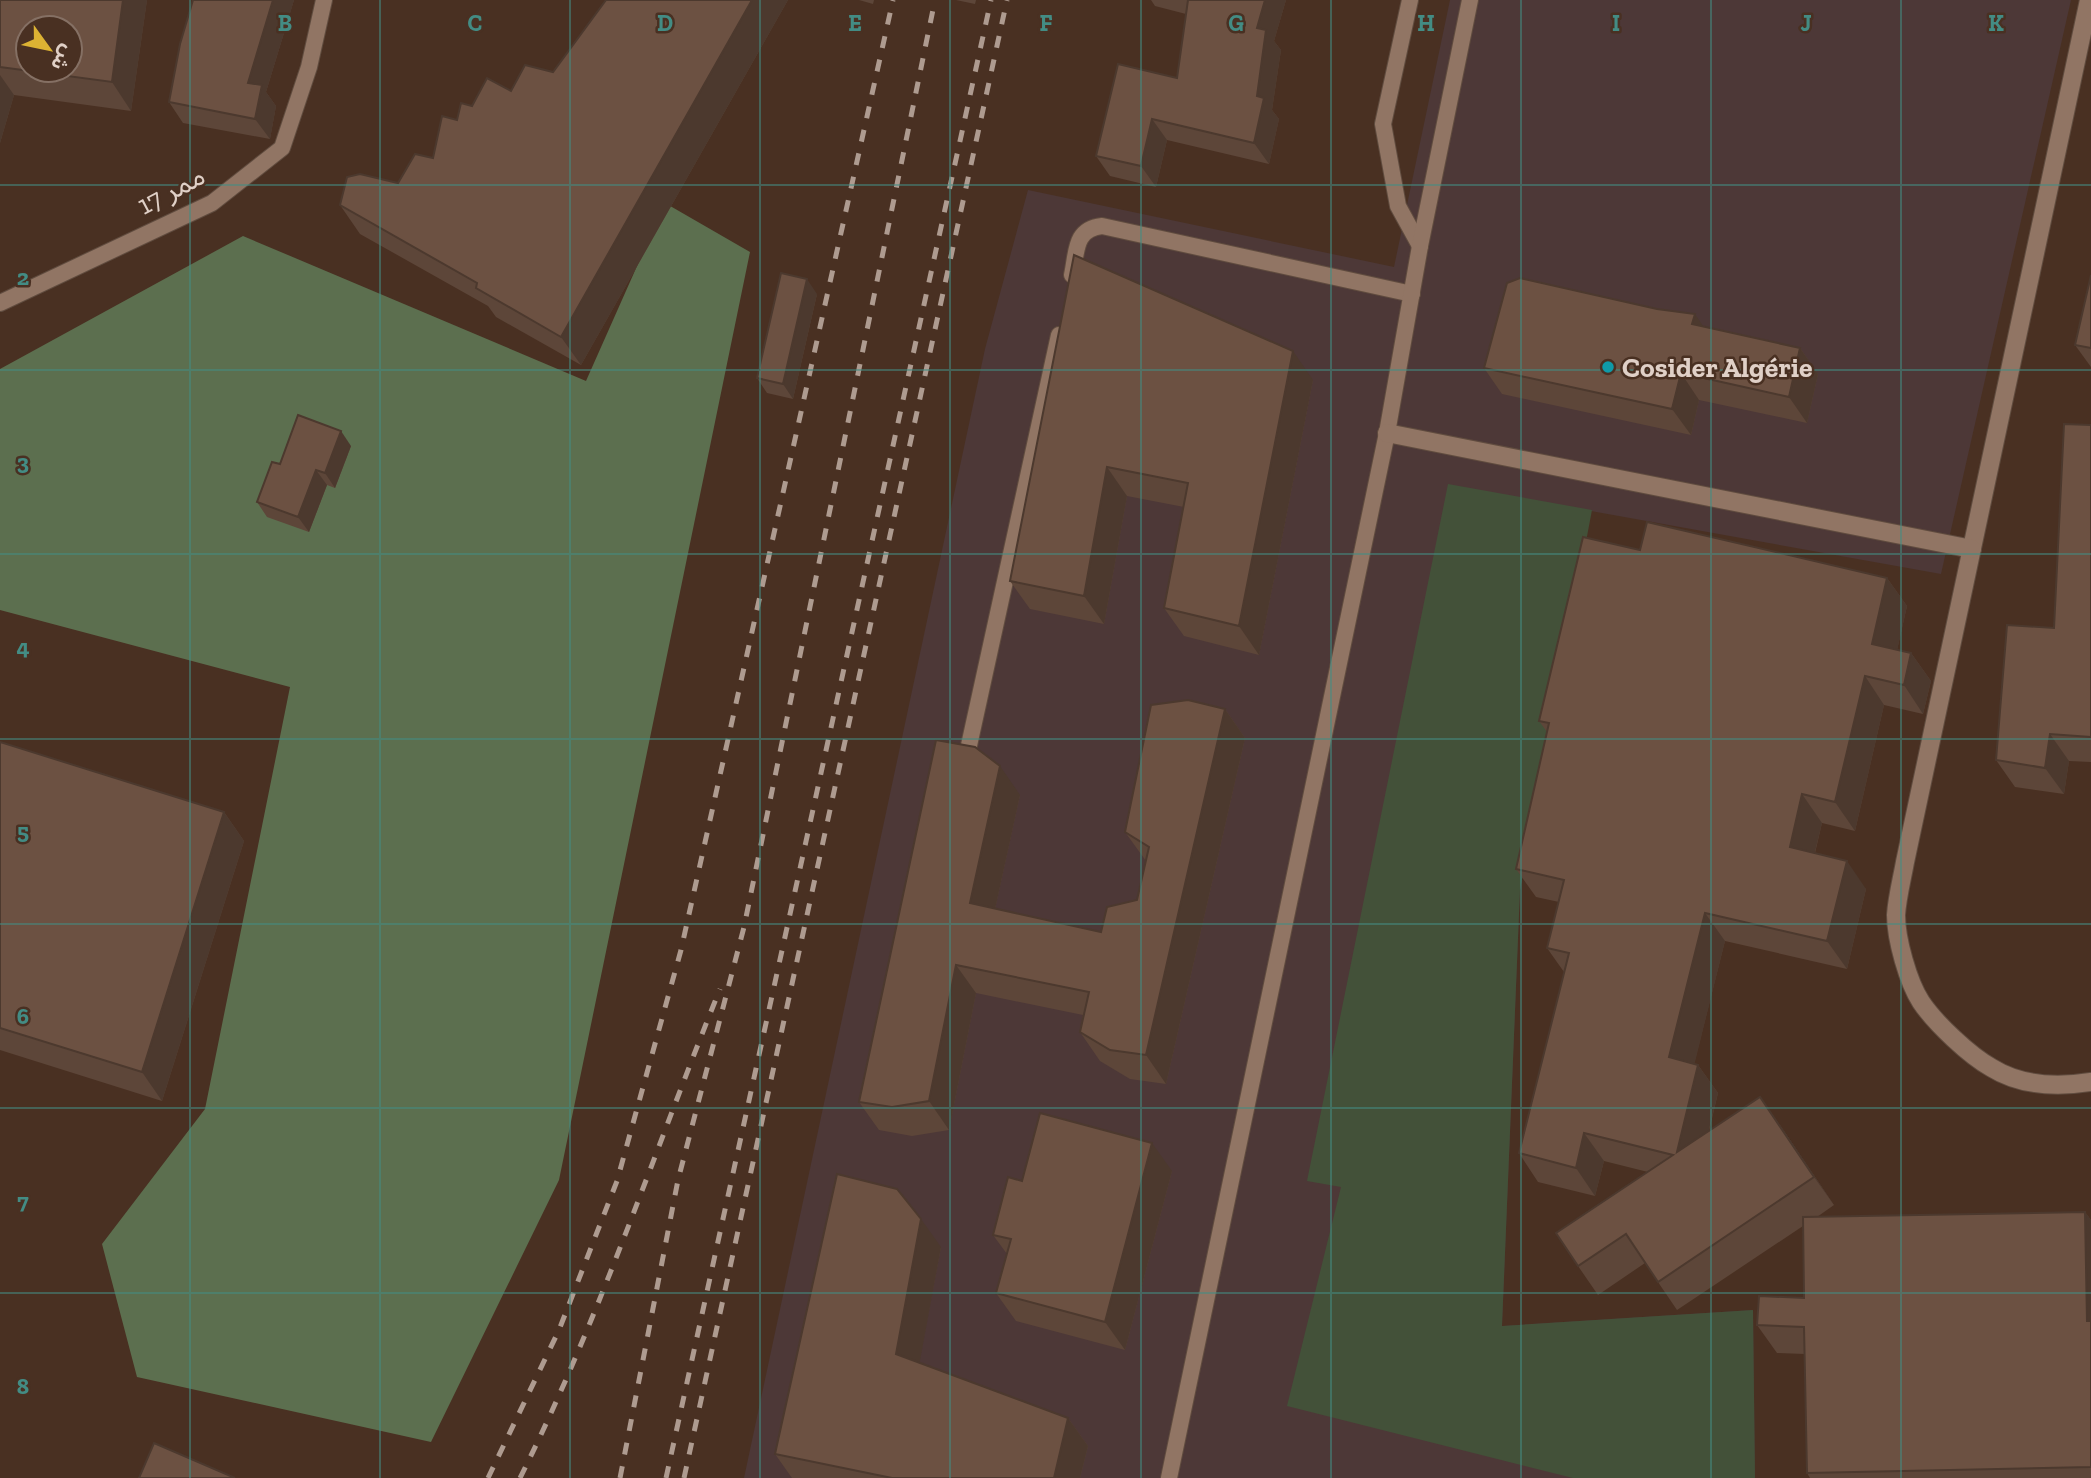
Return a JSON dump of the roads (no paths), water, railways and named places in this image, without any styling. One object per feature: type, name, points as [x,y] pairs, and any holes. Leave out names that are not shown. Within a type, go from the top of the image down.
[{"type":"street","points":[[2089,0],[1896,916],[1904,964],[1921,1002],[1956,1041],[1993,1069],[2032,1083],[2066,1086],[2091,1082]]},
{"type":"street","points":[[1387,433],[1972,549]]},
{"type":"lane","name":"ممر 17","points":[[0,303],[212,203],[282,148],[309,67],[324,0]]},
{"type":"lane","points":[[1410,0],[1383,124],[1398,206],[1420,246]]},
{"type":"lane","points":[[1169,1478],[1387,433],[1420,246],[1470,0]]},
{"type":"lane","points":[[1069,290],[1080,236],[1089,228],[1102,226],[1412,294]]},
{"type":"lane","points":[[968,750],[1063,317]]},
{"type":"railway","points":[[488,1478],[559,1330],[617,1181],[681,950],[893,0]]},
{"type":"railway","points":[[620,1478],[678,1180],[744,927],[935,0]]},
{"type":"railway","points":[[666,1478],[991,0]]},
{"type":"railway","points":[[684,1478],[1007,0]]},
{"type":"railway","points":[[520,1478],[601,1297],[720,989]]},
{"type":"place","name":"Cosider Algérie","points":[[1608,367]]}]
